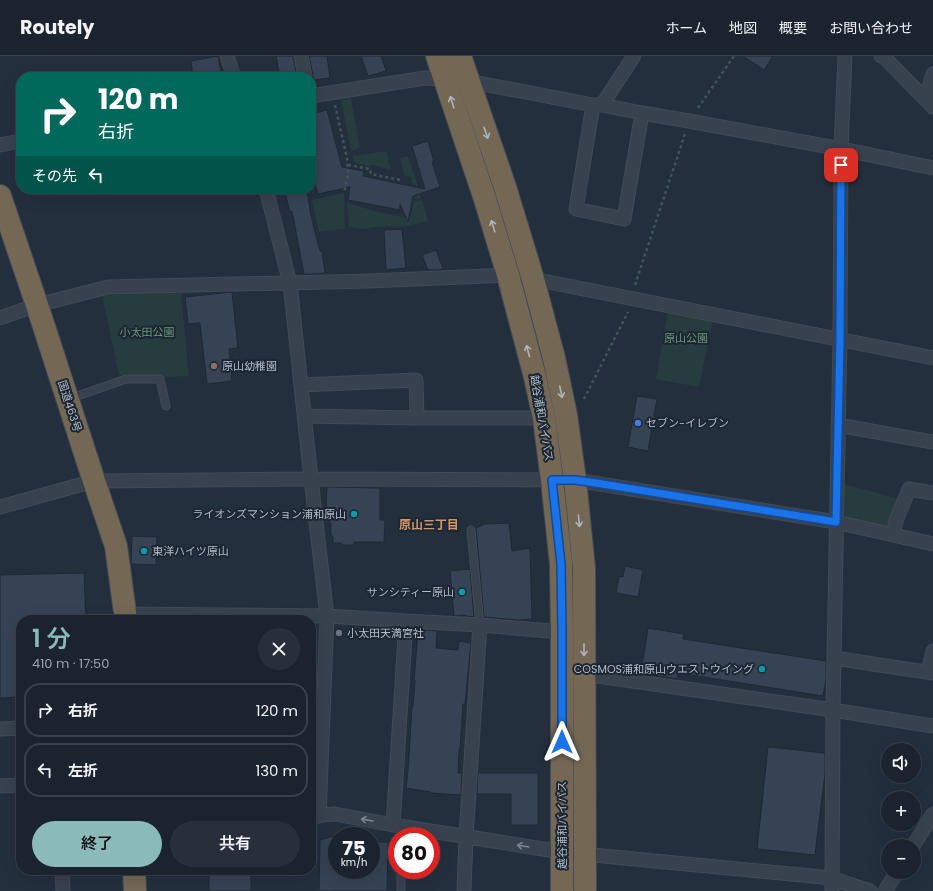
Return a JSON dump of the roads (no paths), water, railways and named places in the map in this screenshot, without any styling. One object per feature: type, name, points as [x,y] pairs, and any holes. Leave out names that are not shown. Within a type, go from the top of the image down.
[{"type":"highway","name":"越谷浦和バイパス","points":[[437,56],[485,199],[508,275],[535,377],[544,418],[561,564],[562,891]]},
{"type":"highway","name":"越谷浦和バイパス","points":[[460,56],[505,187],[533,279],[566,415],[575,480],[584,568],[585,891]]},
{"type":"highway","name":"国道463号","points":[[0,196],[116,546],[126,615]]},
{"type":"highway","points":[[134,875],[135,891]]},
{"type":"street","points":[[227,56],[232,72]]},
{"type":"street","points":[[301,56],[304,72]]},
{"type":"street","points":[[634,56],[597,105],[576,209],[624,219],[642,114]]},
{"type":"street","points":[[832,885],[833,710],[840,340],[841,149],[845,56]]},
{"type":"street","points":[[881,56],[885,58],[929,103]]},
{"type":"street","points":[[929,103],[933,74]]},
{"type":"street","points":[[316,95],[425,78],[468,81],[642,114],[689,121],[841,149],[933,168]]},
{"type":"street","points":[[0,145],[16,142]]},
{"type":"street","points":[[267,194],[290,283],[327,616],[316,799]]},
{"type":"street","points":[[0,318],[37,305],[108,287],[369,281],[508,275]]},
{"type":"street","points":[[533,279],[933,358]]},
{"type":"street","points":[[301,384],[416,380],[417,418]]},
{"type":"street","points":[[304,416],[544,418]]},
{"type":"street","points":[[838,425],[933,442]]},
{"type":"street","points":[[0,507],[94,481],[311,479],[575,480],[836,522],[933,544]]},
{"type":"street","points":[[893,535],[896,521],[909,489],[933,493]]},
{"type":"street","points":[[316,616],[480,625],[562,632]]},
{"type":"street","points":[[399,827],[406,621]]},
{"type":"street","points":[[464,891],[466,837],[480,625]]},
{"type":"street","points":[[834,658],[930,672],[933,651]]},
{"type":"street","points":[[584,674],[933,726]]},
{"type":"street","points":[[0,729],[16,728]]},
{"type":"street","points":[[0,786],[16,785]]},
{"type":"street","points":[[316,816],[335,814],[390,827]]},
{"type":"street","points":[[917,839],[933,814]]},
{"type":"street","points":[[440,834],[562,852],[832,885],[845,883],[870,891]]},
{"type":"street","points":[[62,875],[63,891]]},
{"type":"street","points":[[885,891],[893,879]]},
{"type":"lane","points":[[67,400],[126,379],[160,379],[166,406]]},
{"type":"lane","points":[[471,530],[480,625]]},
{"type":"lane","points":[[401,879],[401,891]]},
{"type":"place","name":"原山幼稚園","points":[[214,366]]},
{"type":"place","name":"セブン-イレブン","points":[[638,423]]},
{"type":"place","name":"ライオンズマンション浦和原山","points":[[354,514]]},
{"type":"place","name":"東洋ハイツ原山","points":[[144,551]]},
{"type":"place","name":"サンシティー原山","points":[[462,592]]},
{"type":"place","name":"小太田天満宮社","points":[[339,633]]},
{"type":"place","name":"COSMOS浦和原山ウエストウイング","points":[[762,669]]},
{"type":"district","name":"原山三丁目","points":[[429,524]]},
{"type":"park label","name":"小太田公園","points":[[147,332]]},
{"type":"park label","name":"原山公園","points":[[686,338]]}]
